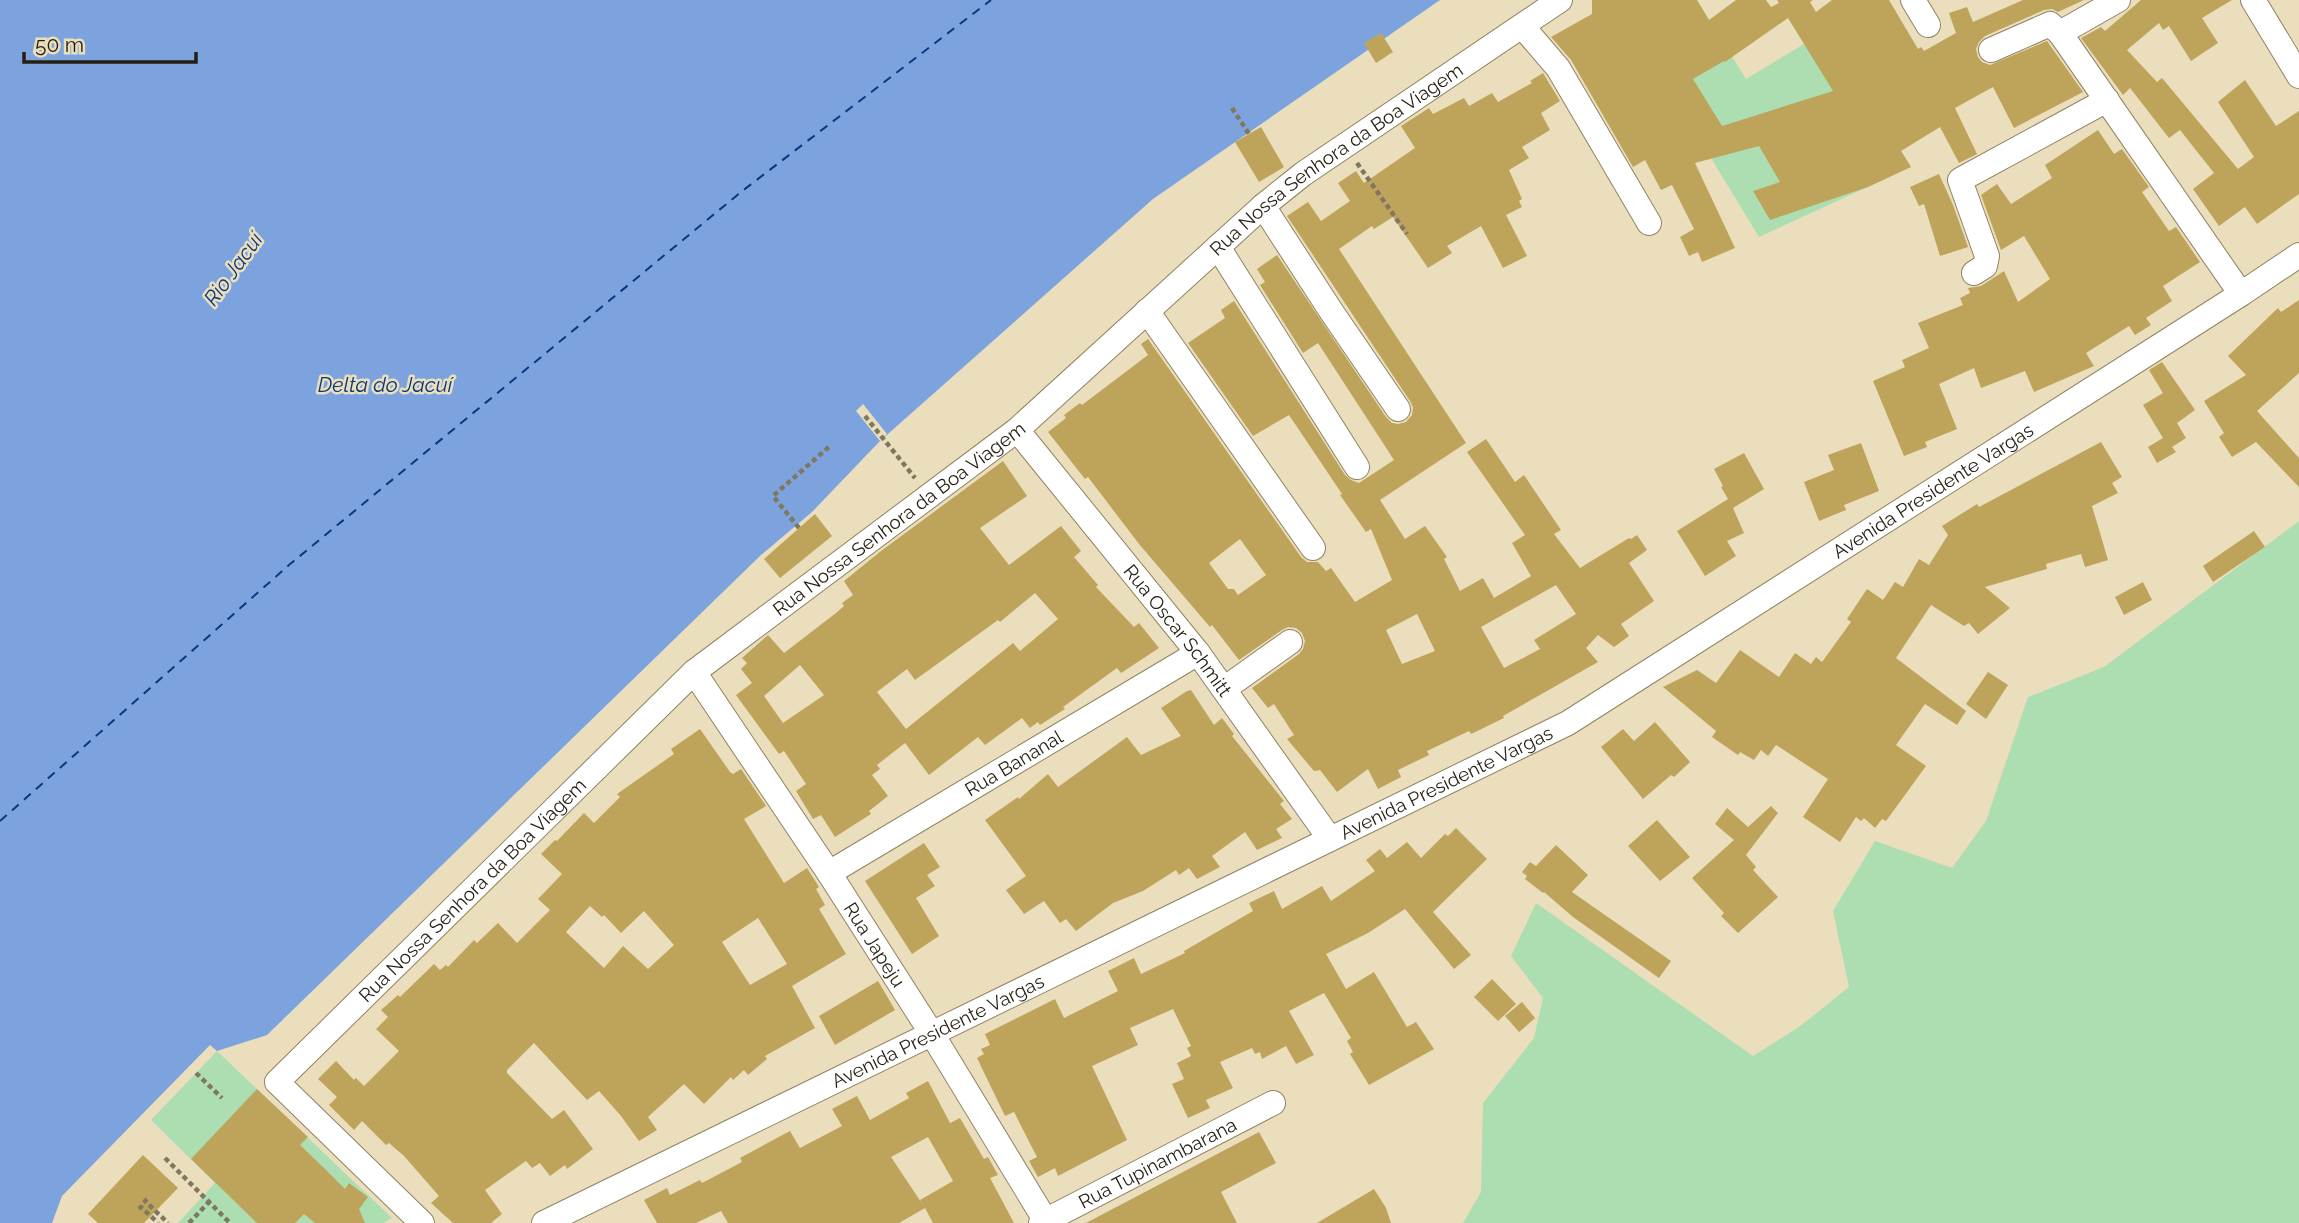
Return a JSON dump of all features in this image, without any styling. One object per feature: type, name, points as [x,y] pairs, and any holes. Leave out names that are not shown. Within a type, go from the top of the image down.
[{"type":"street","name":"Rua Nossa Senhora da Boa Viagem","points":[[422,1223],[277,1082],[694,672],[1017,430],[1263,206],[1303,174],[1560,0]]},
{"type":"street","points":[[1913,0],[1928,25]]},
{"type":"street","points":[[2060,33],[2118,0]]},
{"type":"street","points":[[2253,0],[2299,76]]},
{"type":"street","points":[[1990,50],[2049,24],[2060,33],[2241,294]]},
{"type":"street","points":[[1522,26],[1558,68],[1649,223]]},
{"type":"street","points":[[1974,273],[1985,266],[1987,256],[1960,180],[2107,100]]},
{"type":"street","points":[[1263,206],[1398,409]]},
{"type":"street","points":[[1218,247],[1357,467]]},
{"type":"street","name":"Avenida Presidente Vargas","points":[[544,1223],[1568,723],[2299,255]]},
{"type":"street","points":[[1147,311],[1313,548]]},
{"type":"street","name":"Rua Oscar Schmitt","points":[[1017,430],[1198,653],[1331,839]]},
{"type":"street","points":[[1224,690],[1290,642]]},
{"type":"street","name":"Rua Bananal","points":[[829,873],[1198,653]]},
{"type":"street","name":"Rua Japeju","points":[[694,672],[829,873],[932,1034],[1044,1222]]},
{"type":"street","name":"Rua Tupinambarana","points":[[1044,1222],[1273,1103]]},
{"type":"path","points":[[1232,108],[1249,134]]},
{"type":"path","points":[[1345,147],[1407,234]]},
{"type":"path","points":[[865,415],[929,495]]},
{"type":"path","points":[[799,528],[773,496],[830,446]]},
{"type":"path","points":[[196,1073],[222,1098]]},
{"type":"path","points":[[165,1158],[230,1223]]},
{"type":"path","points":[[147,1199],[145,1201],[167,1223]]},
{"type":"path","points":[[189,1223],[209,1202]]},
{"type":"path","points":[[139,1209],[141,1207],[158,1223]]},
{"type":"green space","points":[[1615,0],[1697,0],[1746,79],[1827,30],[1911,167],[1759,237]]},
{"type":"green space","points":[[2299,521],[2299,1223],[1463,1223],[1481,1192],[1483,1103],[1534,1038],[1543,998],[1511,956],[1536,903],[1753,1056],[1799,1027],[1849,987],[1833,911],[1875,841],[1952,868],[1986,821],[2028,697],[2104,667]]},
{"type":"green space","points":[[217,1051],[392,1218],[384,1223],[178,1223],[215,1183],[151,1120]]},
{"type":"water","name":"Delta do Jacuí","points":[[0,0],[1440,0],[1153,199],[880,441],[812,512],[761,555],[267,1035],[217,1051],[210,1045],[62,1196],[52,1223],[0,1223]]},
{"type":"pier","points":[[863,404],[887,434],[880,441],[856,411]]},
{"type":"building","points":[[1592,0],[1697,0],[1709,20],[1736,0],[1766,0],[1771,7],[1779,3],[1777,0],[1813,0],[1810,2],[1816,12],[1832,0],[1889,0],[1918,49],[1921,47],[1924,51],[1956,33],[1949,13],[1967,7],[1973,22],[2023,0],[2084,0],[2058,12],[2052,9],[2044,10],[1985,36],[1976,49],[1982,62],[1990,65],[2047,41],[2083,92],[2014,128],[1993,87],[1955,108],[1977,154],[1959,163],[1940,127],[1901,151],[1911,167],[1868,187],[1770,220],[1753,191],[1780,182],[1759,146],[1695,163],[1735,248],[1702,262],[1698,252],[1689,256],[1680,237],[1694,229],[1672,185],[1661,190],[1645,160],[1633,167],[1571,60],[1551,37],[1592,14]],"holes":[[[1788,18],[1833,91],[1722,126],[1693,79],[1725,62]]]},
{"type":"building","points":[[2141,0],[2232,0],[2202,18],[2218,43],[2191,61],[2169,26],[2163,30],[2159,23],[2127,50],[2157,82],[2162,78],[2238,169],[2254,157],[2218,102],[2245,80],[2276,126],[2299,111],[2299,194],[2257,224],[2245,207],[2219,226],[2193,189],[2214,173],[2180,130],[2169,138],[2130,88],[2123,95],[2081,38],[2101,27],[2105,31]]},
{"type":"building","points":[[1381,33],[1393,52],[1376,63],[1364,43]]},
{"type":"building","points":[[1543,73],[1560,101],[1541,113],[1550,130],[1522,147],[1529,158],[1509,170],[1522,199],[1519,201],[1522,207],[1506,215],[1527,256],[1503,268],[1481,226],[1447,246],[1452,253],[1428,268],[1393,217],[1374,229],[1372,226],[1339,249],[1466,443],[1380,500],[1405,539],[1425,526],[1447,557],[1444,559],[1460,591],[1483,578],[1494,598],[1531,576],[1512,543],[1525,535],[1467,452],[1486,439],[1515,482],[1524,475],[1561,530],[1554,534],[1580,568],[1637,535],[1647,550],[1629,563],[1654,601],[1621,624],[1629,636],[1614,647],[1598,635],[1586,648],[1598,662],[1503,716],[1504,718],[1427,751],[1429,755],[1398,770],[1401,777],[1378,789],[1368,769],[1337,792],[1320,770],[1314,771],[1287,739],[1294,735],[1274,704],[1268,708],[1252,688],[1299,654],[1305,641],[1302,633],[1296,628],[1288,627],[1239,660],[1212,625],[1210,627],[1139,544],[1088,477],[1085,479],[1048,432],[1066,418],[1064,415],[1080,403],[1082,405],[1148,355],[1141,344],[1148,339],[1301,557],[1307,562],[1318,562],[1326,571],[1331,568],[1355,602],[1392,580],[1371,529],[1366,532],[1289,415],[1253,436],[1188,343],[1225,318],[1221,310],[1234,301],[1345,475],[1359,483],[1394,460],[1318,343],[1303,353],[1260,285],[1265,282],[1257,269],[1277,255],[1386,417],[1392,423],[1406,422],[1412,415],[1413,407],[1410,401],[1287,216],[1308,202],[1321,221],[1350,201],[1338,183],[1356,171],[1364,183],[1415,148],[1401,126],[1429,108],[1433,114],[1464,98],[1469,106],[1492,93],[1498,102],[1532,83],[1530,81]],"holes":[[[1240,539],[1266,575],[1238,595],[1234,589],[1228,589],[1209,563]],[[1556,585],[1576,614],[1534,640],[1540,649],[1504,668],[1481,627]],[[1417,614],[1435,651],[1402,664],[1386,630]]]},
{"type":"building","points":[[1261,127],[1284,167],[1259,182],[1235,142]]},
{"type":"building","points":[[2098,130],[2114,154],[2122,149],[2149,187],[2142,192],[2169,231],[2176,227],[2200,262],[2163,286],[2172,301],[2146,318],[2151,325],[2135,335],[2129,326],[2086,353],[2094,366],[2034,392],[2025,371],[1981,388],[1974,368],[1939,384],[1957,429],[1925,442],[1927,447],[1904,456],[1873,381],[1905,367],[1902,360],[1929,348],[1918,323],[1963,305],[1960,298],[1970,293],[1968,288],[1981,286],[2004,271],[2018,302],[2050,279],[2024,236],[2001,250],[1981,195],[1997,184],[2011,204],[2052,178],[2045,165]]},
{"type":"building","points":[[1939,174],[1968,247],[1940,256],[1924,204],[1919,206],[1910,187]]},
{"type":"building","points":[[2299,300],[2299,373],[2257,411],[2299,458],[2299,487],[2256,442],[2232,457],[2219,437],[2224,433],[2204,401],[2246,375],[2228,356],[2278,308],[2281,312]]},
{"type":"building","points":[[2162,362],[2195,410],[2177,423],[2186,438],[2172,447],[2176,452],[2157,463],[2148,447],[2163,438],[2143,405],[2163,393],[2149,370]]},
{"type":"building","points":[[2101,442],[2122,477],[2112,483],[2118,493],[2092,506],[2108,560],[2085,567],[2081,554],[2046,564],[2047,569],[1985,587],[2010,608],[1978,634],[1969,623],[1964,626],[1931,605],[1896,658],[1966,711],[1957,725],[1925,704],[1896,745],[1926,766],[1886,821],[1882,819],[1875,828],[1864,818],[1861,821],[1856,817],[1840,842],[1803,817],[1828,779],[1776,745],[1768,756],[1761,750],[1754,760],[1740,752],[1738,755],[1712,737],[1716,731],[1663,687],[1697,670],[1716,683],[1740,650],[1779,677],[1795,653],[1811,664],[1816,657],[1822,662],[1851,622],[1847,619],[1867,589],[1883,600],[1895,582],[1903,587],[1919,559],[1929,565],[1948,535],[1942,526],[1977,504],[1979,507]]},
{"type":"building","points":[[1861,443],[1879,491],[1844,505],[1846,510],[1819,521],[1804,482],[1834,470],[1828,455]]},
{"type":"building","points":[[1744,453],[1764,489],[1733,508],[1744,533],[1727,541],[1736,556],[1705,576],[1677,531],[1728,499],[1714,469]]},
{"type":"building","points":[[1003,461],[1027,496],[980,528],[1009,565],[1061,526],[1081,551],[1074,557],[1098,585],[1096,587],[1134,627],[1139,623],[1159,648],[1121,673],[1117,668],[1040,725],[1038,722],[1030,728],[1022,718],[985,745],[978,737],[929,775],[905,743],[877,765],[880,769],[872,775],[888,796],[869,811],[871,814],[835,837],[821,815],[813,819],[796,791],[806,784],[784,751],[779,754],[736,695],[752,683],[741,669],[747,663],[742,658],[768,635],[784,653],[836,613],[844,606],[842,603],[853,595],[844,581]],"holes":[[[1035,593],[1058,619],[1020,651],[1013,643],[906,729],[877,692],[907,669],[915,680],[998,620],[1000,622]],[[800,665],[824,695],[783,723],[764,696]]]},
{"type":"building","points":[[815,514],[832,536],[780,578],[764,559]]},
{"type":"building","points":[[2254,531],[2265,547],[2213,582],[2203,566]]},
{"type":"building","points":[[2143,582],[2152,600],[2124,615],[2115,597]]},
{"type":"building","points":[[1988,672],[2008,685],[1986,719],[1966,704]]},
{"type":"building","points":[[1191,690],[1214,725],[1222,718],[1234,734],[1232,736],[1284,801],[1280,804],[1292,819],[1276,829],[1282,838],[1257,850],[1245,832],[1212,856],[1220,867],[1197,879],[1189,868],[1179,875],[1176,870],[1143,891],[1113,903],[1076,931],[1066,919],[1060,923],[1044,901],[1024,914],[1006,890],[1026,876],[985,820],[1018,797],[1019,799],[1048,774],[1058,787],[1127,737],[1141,755],[1181,736],[1161,708]]},
{"type":"building","points":[[1655,722],[1690,762],[1643,799],[1601,747],[1623,729],[1634,741]]},
{"type":"building","points":[[700,729],[730,772],[733,774],[741,769],[766,806],[744,819],[784,883],[807,868],[819,887],[816,889],[825,905],[819,909],[846,954],[792,986],[815,1028],[765,1056],[767,1059],[748,1075],[744,1070],[733,1080],[731,1077],[704,1104],[684,1084],[648,1117],[657,1130],[639,1141],[599,1091],[587,1100],[534,1043],[507,1073],[552,1119],[564,1110],[593,1149],[567,1169],[565,1165],[550,1176],[540,1163],[532,1168],[526,1161],[485,1190],[502,1214],[491,1223],[453,1223],[431,1203],[439,1196],[404,1156],[389,1143],[386,1145],[362,1121],[354,1130],[329,1105],[337,1097],[318,1079],[336,1061],[354,1080],[356,1078],[364,1086],[399,1051],[376,1029],[388,1017],[381,1010],[398,995],[400,997],[434,964],[440,970],[446,965],[448,967],[474,940],[477,943],[498,923],[517,943],[550,910],[538,899],[562,874],[541,854],[584,813],[594,823],[620,797],[617,794],[674,754],[671,749]],"holes":[[[590,906],[602,917],[604,915],[621,933],[644,911],[674,945],[648,969],[623,946],[604,968],[566,932]],[[758,918],[787,964],[750,985],[722,942]]]},
{"type":"building","points":[[1771,806],[1778,813],[1746,855],[1756,867],[1753,870],[1778,897],[1738,933],[1721,916],[1724,913],[1692,878],[1734,840],[1715,824],[1727,808],[1748,827]]},
{"type":"building","points":[[1657,820],[1690,857],[1660,881],[1628,846]]},
{"type":"building","points":[[1456,828],[1487,859],[1433,912],[1471,955],[1454,969],[1405,909],[1368,933],[1326,954],[1346,989],[1374,972],[1407,1027],[1416,1022],[1434,1049],[1369,1085],[1350,1054],[1353,1052],[1347,1041],[1351,1038],[1324,993],[1289,1011],[1314,1055],[1296,1064],[1286,1046],[1262,1059],[1260,1052],[1255,1054],[1252,1048],[1220,1062],[1233,1088],[1206,1100],[1210,1108],[1188,1118],[1172,1084],[1184,1079],[1177,1063],[1191,1056],[1187,1048],[1191,1046],[1173,1009],[1130,1028],[1138,1045],[1092,1066],[1127,1140],[1058,1176],[1055,1168],[1038,1177],[1029,1161],[1037,1157],[1014,1112],[1005,1116],[977,1058],[984,1054],[981,1049],[990,1045],[985,1034],[1055,999],[1064,1018],[1118,991],[1108,971],[1134,958],[1141,974],[1185,953],[1184,951],[1253,911],[1249,903],[1274,891],[1282,909],[1322,886],[1331,901],[1375,871],[1366,860],[1380,849],[1387,858],[1407,842],[1421,858],[1445,834],[1448,836]]},
{"type":"building","points":[[924,843],[940,867],[927,875],[935,886],[916,898],[939,936],[912,954],[865,881]]},
{"type":"building","points":[[1556,845],[1588,875],[1572,892],[1671,961],[1659,978],[1525,879],[1527,876],[1522,872],[1530,862],[1536,866]]},
{"type":"building","points":[[1492,979],[1516,1004],[1498,1021],[1474,997]]},
{"type":"building","points":[[878,981],[895,1010],[835,1045],[819,1016]]},
{"type":"building","points":[[1522,1002],[1535,1018],[1519,1032],[1505,1016]]},
{"type":"building","points":[[928,1081],[950,1123],[960,1118],[984,1159],[988,1157],[998,1175],[990,1178],[1014,1223],[933,1223],[925,1208],[899,1223],[728,1223],[721,1211],[696,1223],[657,1223],[644,1200],[667,1188],[670,1195],[700,1180],[702,1183],[742,1162],[740,1158],[790,1131],[800,1148],[842,1126],[832,1109],[857,1096],[870,1120],[909,1098],[906,1093]],"holes":[[[928,1137],[953,1181],[920,1200],[925,1208],[891,1157]]]},
{"type":"building","points":[[257,1089],[308,1137],[300,1145],[345,1189],[349,1183],[368,1197],[359,1209],[365,1223],[315,1223],[304,1214],[295,1223],[257,1223],[191,1159]]},
{"type":"building","points":[[1259,1132],[1276,1163],[1221,1192],[1237,1223],[1086,1223]]},
{"type":"building","points":[[143,1155],[178,1188],[144,1223],[98,1223],[88,1214]]},
{"type":"building","points":[[1374,1189],[1386,1208],[1391,1223],[1317,1223]]},
{"type":"ferry route","points":[[0,821],[289,565],[741,192],[991,0]]},
{"type":"water label","name":"Rio Jacuí","points":[[233,269]]}]
